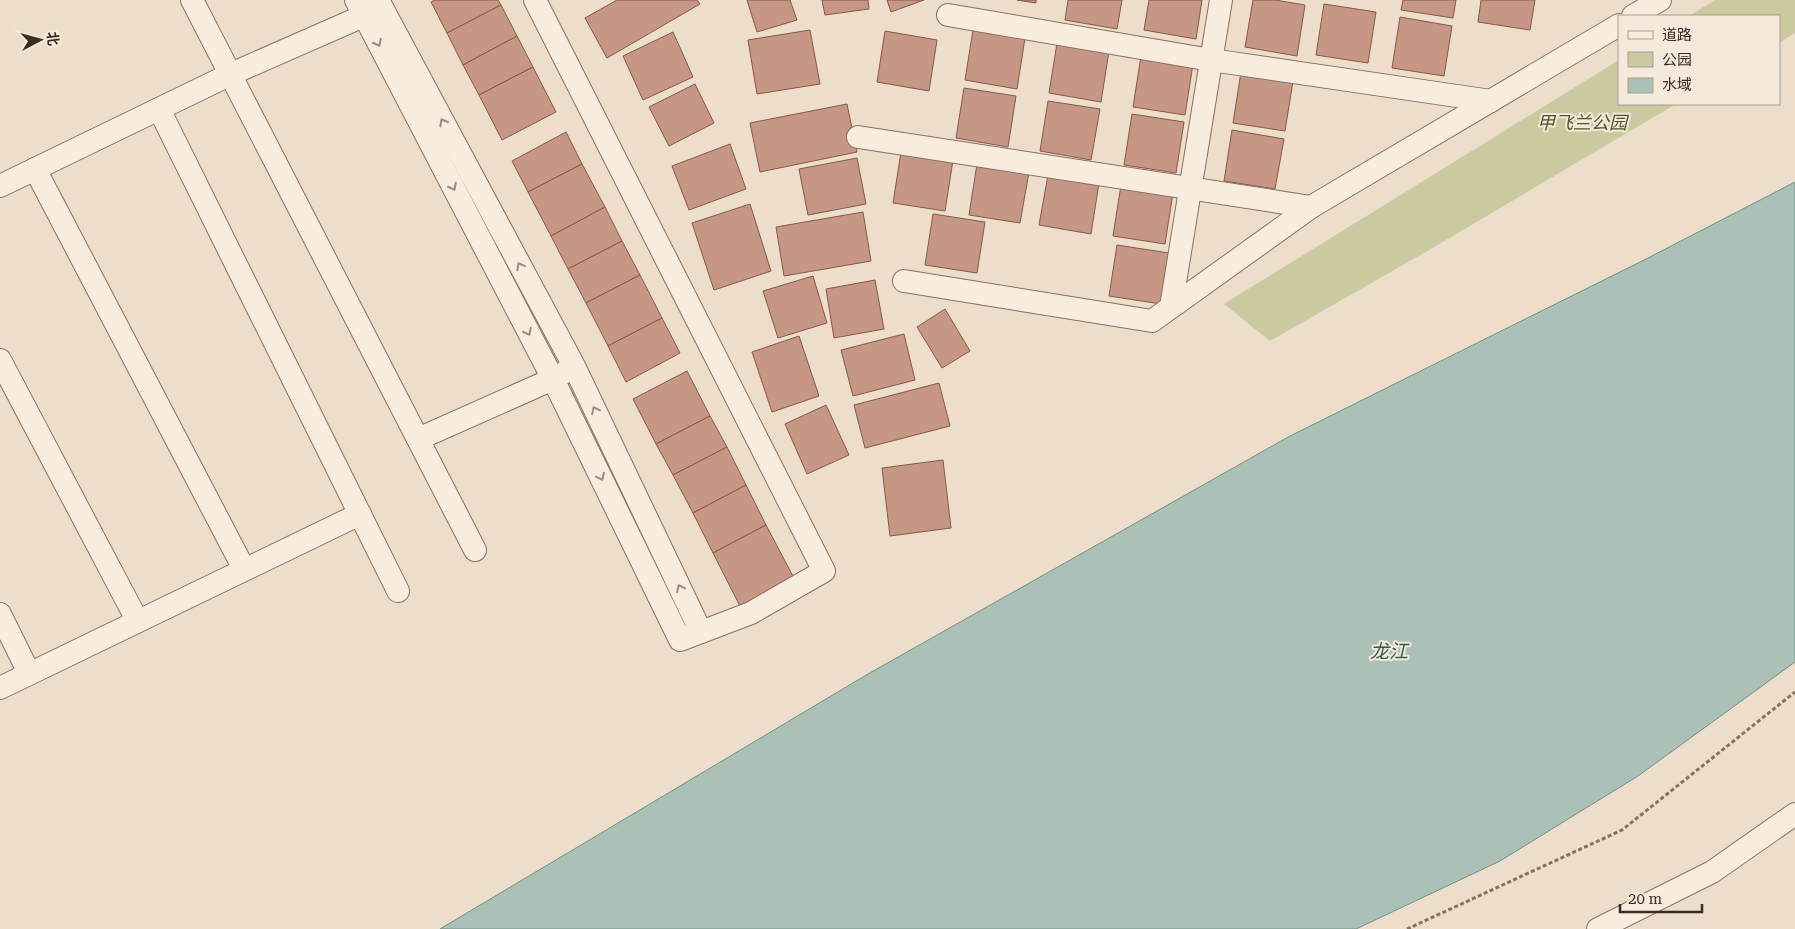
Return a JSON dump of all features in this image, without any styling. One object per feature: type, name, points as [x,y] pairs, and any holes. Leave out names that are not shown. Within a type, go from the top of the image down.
[{"type":"street","points":[[192,0],[476,550]]},
{"type":"street","points":[[370,6],[680,640],[751,613],[824,572],[535,0]]},
{"type":"street","points":[[1171,307],[1221,0]]},
{"type":"street","points":[[1635,15],[1660,0]]},
{"type":"street","points":[[0,186],[370,6]]},
{"type":"street","points":[[370,6],[574,366],[701,632]]},
{"type":"street","points":[[948,15],[1211,60],[1491,101]]},
{"type":"street","points":[[904,281],[1152,322],[1311,207],[1618,26]]},
{"type":"street","points":[[159,109],[398,591]]},
{"type":"street","points":[[858,137],[1311,207]]},
{"type":"street","points":[[35,169],[244,569]]},
{"type":"street","points":[[0,360],[137,620]]},
{"type":"street","points":[[418,439],[553,379],[574,366]]},
{"type":"street","points":[[0,688],[137,620],[360,514]]},
{"type":"street","points":[[0,614],[29,673]]},
{"type":"street","points":[[1598,929],[1712,872],[1795,814]]},
{"type":"path","points":[[1407,929],[1622,830],[1795,692]]},
{"type":"green space","points":[[1715,0],[1795,0],[1795,33],[1780,42],[1780,15],[1691,15]]},
{"type":"green space","name":"甲飞兰公园","points":[[1618,61],[1618,105],[1674,105],[1429,250],[1270,341],[1224,304]]},
{"type":"water","name":"龙江","points":[[1795,182],[1795,662],[1638,776],[1500,861],[1356,929],[440,929],[868,674],[1290,436],[1648,258]]},
{"type":"building","points":[[435,0],[498,0],[501,5],[447,33],[431,2]]},
{"type":"building","points":[[617,0],[697,0],[700,4],[607,58],[585,18]]},
{"type":"building","points":[[747,0],[790,0],[797,20],[757,32]]},
{"type":"building","points":[[822,0],[868,0],[869,9],[825,15]]},
{"type":"building","points":[[887,0],[924,0],[891,12]]},
{"type":"building","points":[[1017,0],[1036,0],[1036,3]]},
{"type":"building","points":[[1068,0],[1122,0],[1117,29],[1065,20]]},
{"type":"building","points":[[1149,0],[1202,0],[1196,39],[1144,30]]},
{"type":"building","points":[[1253,0],[1275,0],[1305,5],[1297,56],[1245,47]]},
{"type":"building","points":[[1403,0],[1456,0],[1453,18],[1401,10]]},
{"type":"building","points":[[1481,0],[1535,0],[1530,30],[1478,22]]},
{"type":"building","points":[[1324,4],[1376,12],[1368,63],[1316,55]]},
{"type":"building","points":[[501,5],[517,36],[463,65],[447,33]]},
{"type":"building","points":[[1400,17],[1452,26],[1444,76],[1392,68]]},
{"type":"building","points":[[810,30],[820,84],[757,94],[748,40]]},
{"type":"building","points":[[973,30],[1025,38],[1017,89],[965,80]]},
{"type":"building","points":[[885,31],[937,40],[929,91],[877,82]]},
{"type":"building","points":[[673,32],[693,77],[643,100],[623,56]]},
{"type":"building","points":[[517,36],[533,67],[479,95],[463,65]]},
{"type":"building","points":[[1057,43],[1109,51],[1101,102],[1049,93]]},
{"type":"building","points":[[1141,56],[1193,64],[1185,115],[1133,107]]},
{"type":"building","points":[[533,67],[556,112],[502,140],[479,95]]},
{"type":"building","points":[[1241,72],[1293,81],[1285,131],[1233,123]]},
{"type":"building","points":[[695,84],[714,123],[669,146],[649,107]]},
{"type":"building","points":[[964,88],[1016,96],[1008,147],[956,138]]},
{"type":"building","points":[[1048,101],[1100,109],[1091,160],[1040,151]]},
{"type":"building","points":[[847,104],[857,152],[760,172],[750,123]]},
{"type":"building","points":[[1132,114],[1184,122],[1176,173],[1124,165]]},
{"type":"building","points":[[1232,130],[1284,139],[1275,189],[1224,181]]},
{"type":"building","points":[[566,132],[582,164],[528,192],[512,161]]},
{"type":"building","points":[[730,144],[746,189],[689,210],[672,166]]},
{"type":"building","points":[[901,152],[953,160],[945,211],[893,203]]},
{"type":"building","points":[[857,158],[866,204],[808,215],[799,169]]},
{"type":"building","points":[[582,164],[605,207],[551,236],[528,192]]},
{"type":"building","points":[[977,164],[1029,172],[1020,223],[969,215]]},
{"type":"building","points":[[1048,175],[1099,183],[1091,234],[1039,225]]},
{"type":"building","points":[[1121,185],[1173,193],[1165,244],[1113,236]]},
{"type":"building","points":[[750,204],[771,271],[714,290],[692,223]]},
{"type":"building","points":[[605,207],[622,241],[568,269],[551,236]]},
{"type":"building","points":[[863,212],[871,261],[784,276],[776,227]]},
{"type":"building","points":[[933,214],[985,222],[977,273],[925,265]]},
{"type":"building","points":[[622,241],[640,275],[586,303],[568,269]]},
{"type":"building","points":[[1117,245],[1169,253],[1161,304],[1109,296]]},
{"type":"building","points":[[640,275],[662,318],[608,346],[586,303]]},
{"type":"building","points":[[813,276],[827,323],[778,338],[763,291]]},
{"type":"building","points":[[875,280],[884,329],[834,338],[826,289]]},
{"type":"building","points":[[945,309],[970,351],[942,368],[917,327]]},
{"type":"building","points":[[662,318],[680,353],[626,382],[608,346]]},
{"type":"building","points":[[904,334],[915,380],[853,396],[841,350]]},
{"type":"building","points":[[799,336],[819,396],[772,412],[752,352]]},
{"type":"building","points":[[687,371],[710,416],[656,444],[633,399]]},
{"type":"building","points":[[939,383],[950,426],[865,448],[854,405]]},
{"type":"building","points":[[826,405],[849,455],[807,474],[785,424]]},
{"type":"building","points":[[710,416],[727,447],[673,475],[656,444]]},
{"type":"building","points":[[727,447],[746,485],[693,513],[673,475]]},
{"type":"building","points":[[943,460],[951,528],[890,536],[882,468]]},
{"type":"building","points":[[746,485],[766,525],[713,553],[693,513]]},
{"type":"building","points":[[766,525],[796,582],[742,610],[713,553]]}]
